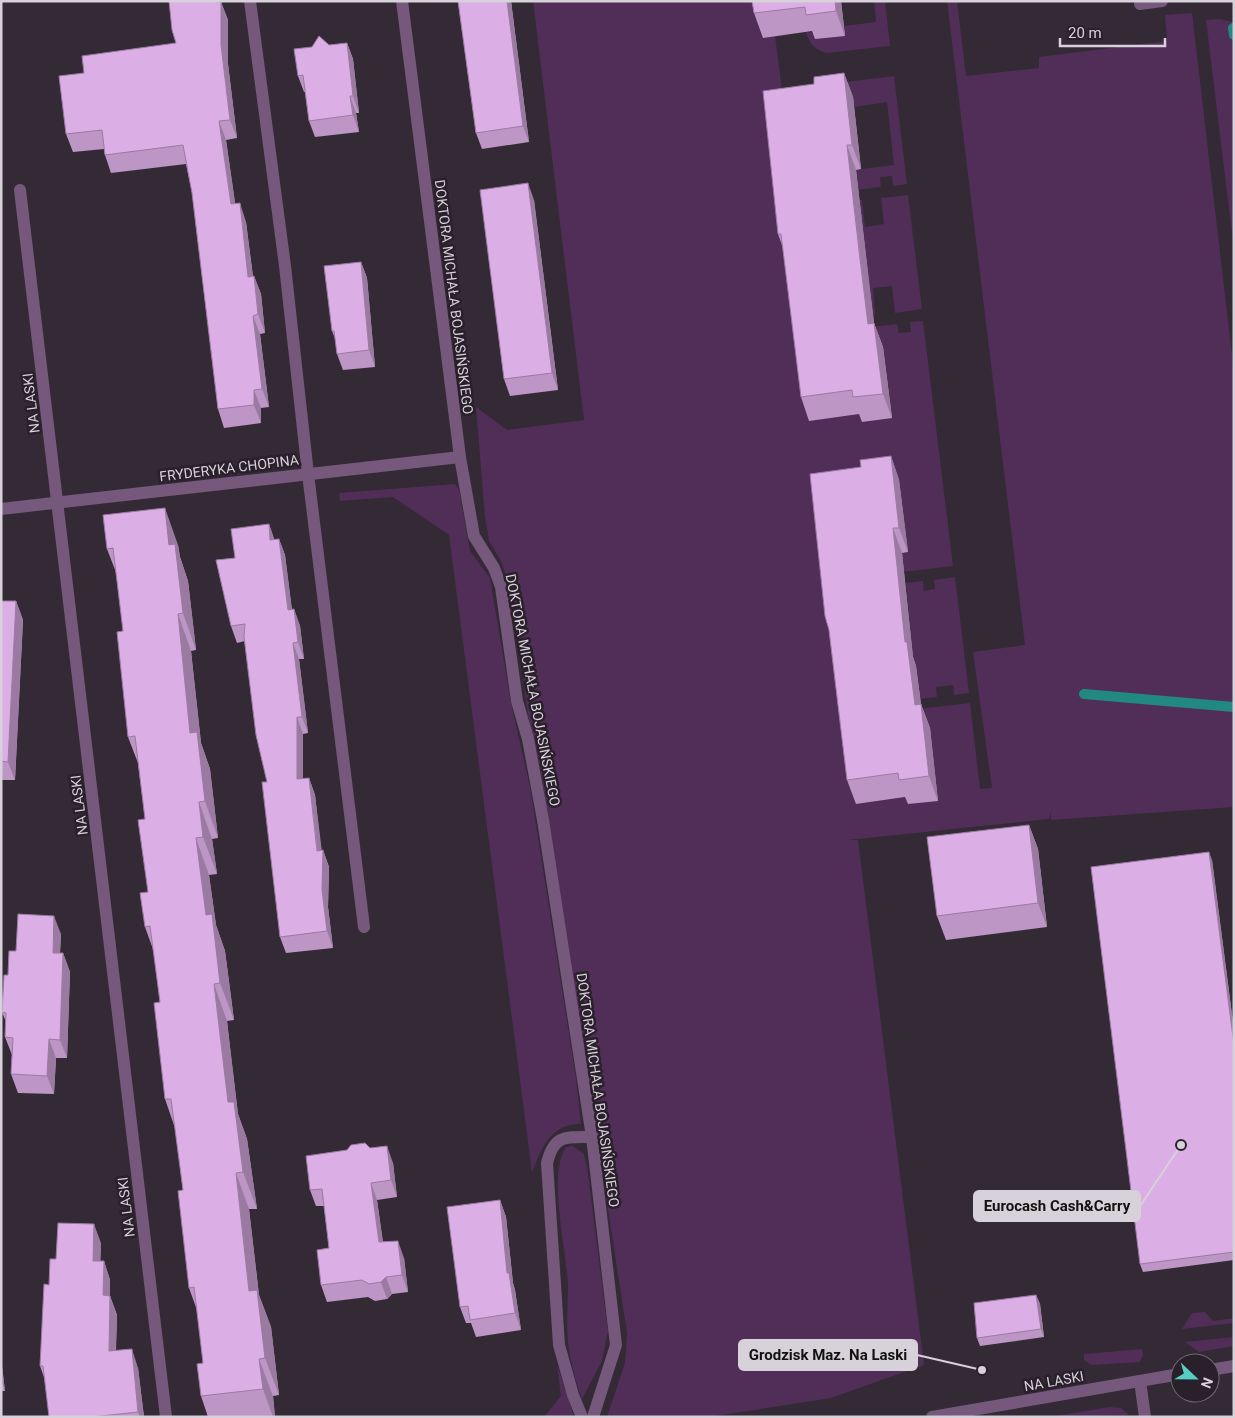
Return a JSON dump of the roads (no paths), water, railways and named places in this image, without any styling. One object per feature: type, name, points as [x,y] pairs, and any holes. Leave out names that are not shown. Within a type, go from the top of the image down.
[{"type":"street","points":[[250,1],[285,266],[308,474],[364,926]]},
{"type":"street","name":"DOKTORA MICHAŁA BOJASIŃSKIEGO","points":[[402,1],[460,457],[474,536],[494,568],[501,587],[517,701],[528,739],[543,820],[592,1137],[616,1345],[593,1417]]},
{"type":"street","points":[[1140,4],[1162,1]]},
{"type":"street","name":"NA LASKI","points":[[20,190],[166,1417]]},
{"type":"street","name":"FRYDERYKA CHOPINA","points":[[1,509],[460,457]]},
{"type":"street","points":[[582,1417],[573,1395],[559,1345],[548,1163],[550,1151],[555,1143],[561,1139],[592,1137]]},
{"type":"street","points":[[1220,1368],[1234,1366]]},
{"type":"street","name":"NA LASKI","points":[[932,1417],[1170,1376]]},
{"type":"street","points":[[1140,1381],[1145,1417]]},
{"type":"waterway","points":[[1233,28],[1234,35]]},
{"type":"waterway","points":[[1084,694],[1234,707]]},
{"type":"place","name":"Eurocash Cash&Carry","points":[[1181,1145]]},
{"type":"place","name":"Grodzisk Maz. Na Laski","points":[[982,1370]]}]
